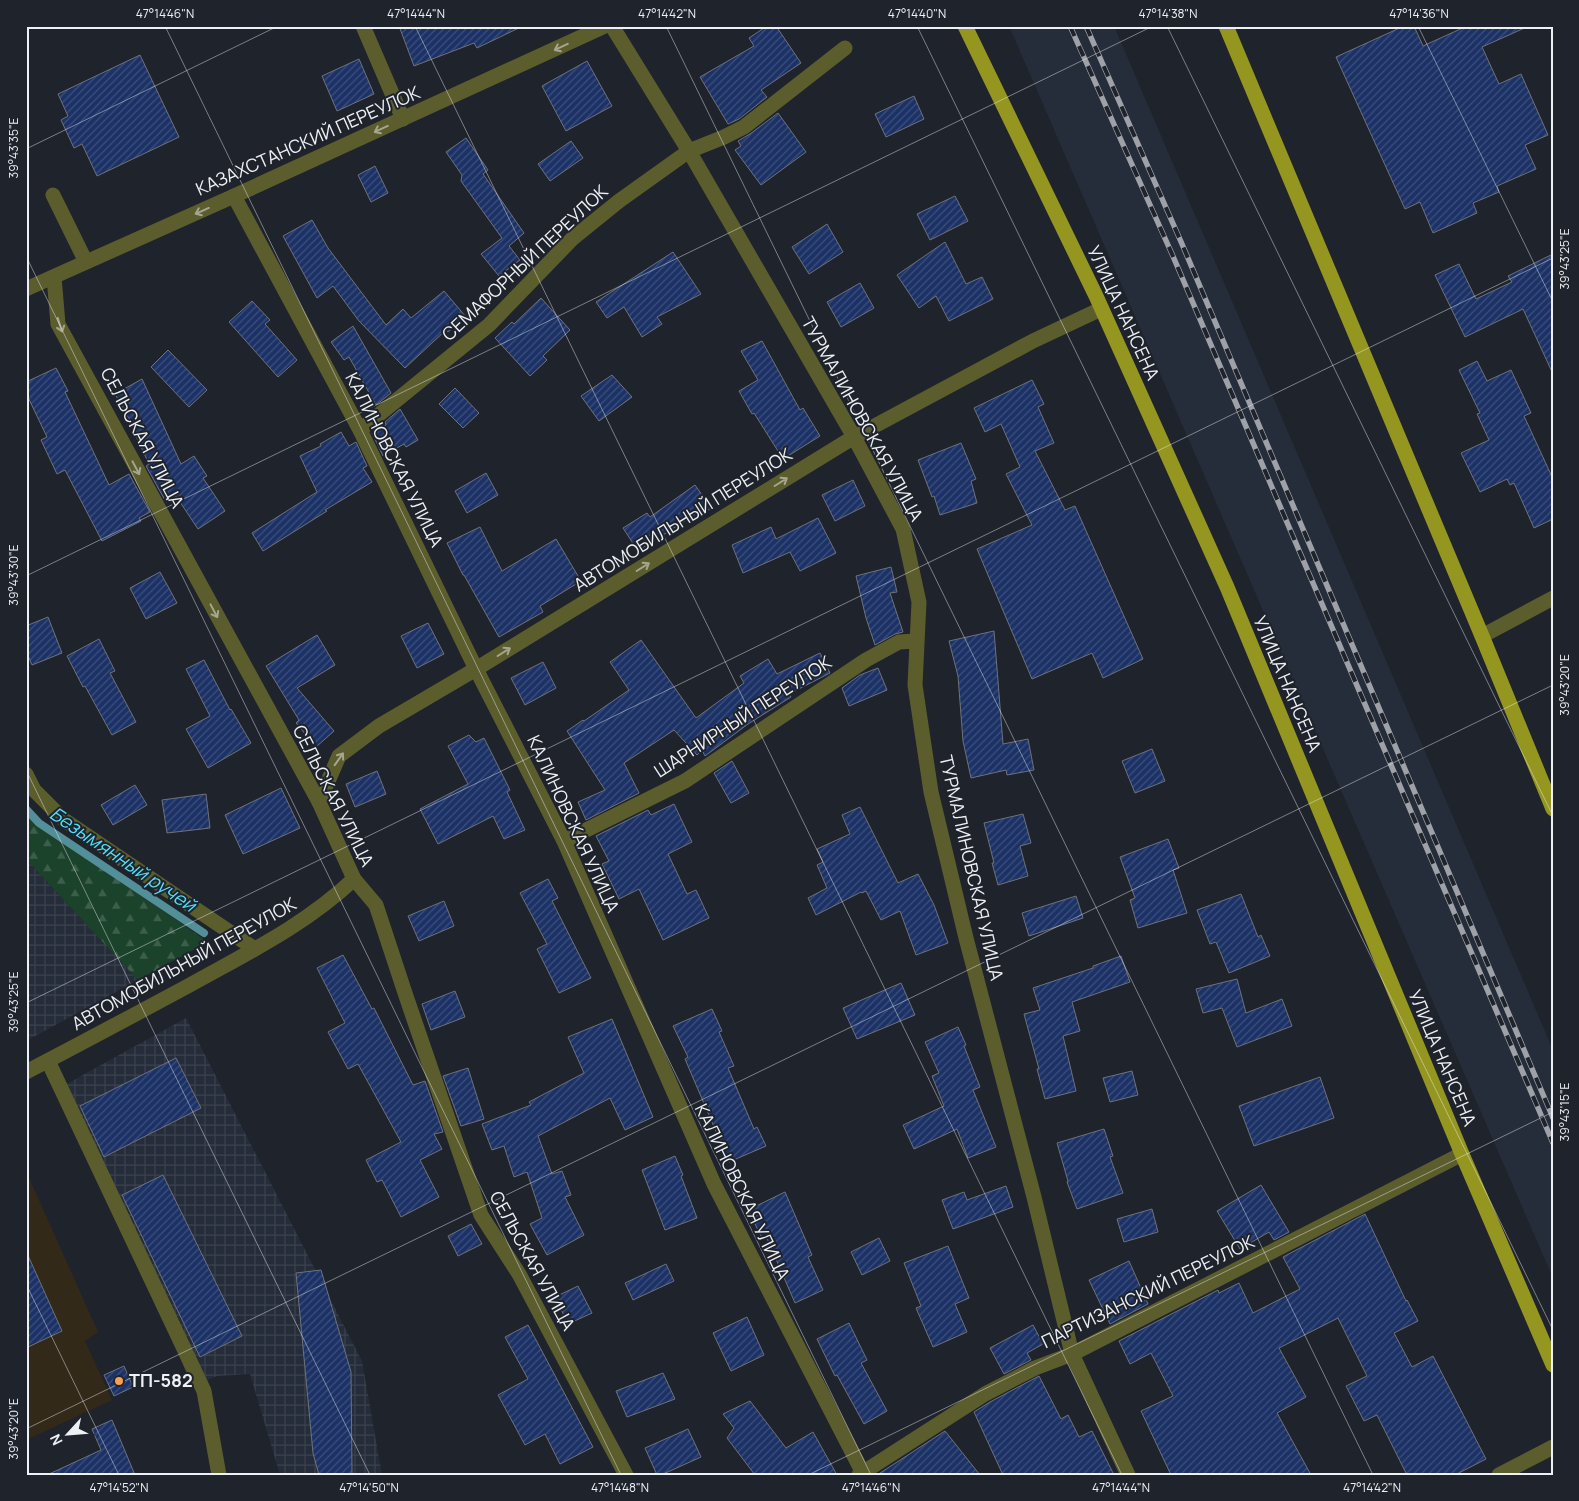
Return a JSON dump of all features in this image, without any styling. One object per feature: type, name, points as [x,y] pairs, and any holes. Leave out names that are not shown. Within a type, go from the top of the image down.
[{"type":"main road","name":"УЛИЦА НАНСЕНА","points":[[965,26],[1101,309],[1227,587],[1462,1154],[1553,1365]]},
{"type":"main road","points":[[971,26],[975,47]]},
{"type":"main road","points":[[1226,26],[1553,809]]},
{"type":"street","points":[[363,26],[404,119]]},
{"type":"street","name":"КАЗАХСТАНСКИЙ ПЕРЕУЛОК","points":[[26,289],[404,119],[605,26]]},
{"type":"street","name":"ТУРМАЛИНОВСКАЯ УЛИЦА","points":[[612,26],[689,151],[854,437],[903,529],[918,602],[915,685],[931,792],[966,938],[1034,1197],[1072,1354],[1128,1475]]},
{"type":"street","name":"СЕМАФОРНЫЙ ПЕРЕУЛОК","points":[[360,430],[489,325],[572,239],[619,200],[689,151],[744,127],[845,48]]},
{"type":"street","points":[[53,196],[86,262]]},
{"type":"street","name":"КАЛИНОВСКАЯ УЛИЦА","points":[[234,196],[360,430],[476,669],[564,841],[714,1184],[862,1474]]},
{"type":"street","name":"СЕЛЬСКАЯ УЛИЦА","points":[[54,276],[58,324],[319,802],[354,879],[376,905],[481,1215],[520,1274],[626,1475]]},
{"type":"street","name":"АВТОМОБИЛЬНЫЙ ПЕРЕУЛОК","points":[[319,802],[339,756],[379,726],[476,669],[854,437],[1033,342],[1101,309]]},
{"type":"street","points":[[1482,636],[1553,598]]},
{"type":"street","name":"ШАРНИРНЫЙ ПЕРЕУЛОК","points":[[564,841],[685,781],[866,660],[899,642],[916,641]]},
{"type":"street","points":[[26,774],[34,790],[64,820],[255,949]]},
{"type":"street","name":"АВТОМОБИЛЬНЫЙ ПЕРЕУЛОК","points":[[26,1072],[255,949],[301,922],[333,898],[354,879]]},
{"type":"street","points":[[48,1061],[204,1391],[219,1475]]},
{"type":"street","name":"ПАРТИЗАНСКИЙ ПЕРЕУЛОК","points":[[862,1474],[985,1394],[1035,1368],[1072,1354],[1462,1154]]},
{"type":"street","points":[[1499,1475],[1553,1447]]},
{"type":"shaded area","points":[[1009,26],[1114,26],[1553,1050],[1553,1278]]},
{"type":"shaded area","points":[[26,859],[138,980],[26,1041]]},
{"type":"shaded area","points":[[186,1018],[362,1361],[382,1475],[280,1475],[250,1374],[217,1376],[192,1386],[63,1086]]},
{"type":"shaded area","points":[[26,1171],[98,1332],[85,1341],[112,1400],[26,1440]]},
{"type":"green space","points":[[26,810],[41,825],[208,942],[138,980],[26,859]]},
{"type":"building","points":[[399,26],[523,26],[477,48],[474,43],[414,66]]},
{"type":"building","points":[[767,26],[776,26],[801,63],[761,90],[767,97],[739,119],[728,124],[700,77],[754,46],[749,38]]},
{"type":"building","points":[[1404,26],[1414,26],[1423,46],[1467,26],[1529,26],[1482,47],[1499,84],[1521,74],[1548,135],[1525,145],[1536,169],[1497,186],[1499,192],[1473,203],[1477,213],[1433,233],[1420,202],[1405,209],[1336,57]]},
{"type":"building","points":[[140,55],[179,137],[97,176],[82,144],[74,148],[61,120],[68,116],[58,94]]},
{"type":"building","points":[[359,59],[374,94],[337,111],[322,76]]},
{"type":"building","points":[[587,61],[612,106],[566,131],[542,86]]},
{"type":"building","points":[[914,96],[924,119],[886,137],[875,114]]},
{"type":"building","points":[[778,113],[806,152],[761,185],[735,150],[741,146],[738,141]]},
{"type":"building","points":[[466,138],[488,170],[483,174],[524,233],[509,246],[520,260],[499,276],[481,254],[502,238],[461,181],[462,175],[446,152]]},
{"type":"building","points":[[571,141],[583,158],[550,181],[538,164]]},
{"type":"building","points":[[375,166],[388,193],[371,202],[358,175]]},
{"type":"building","points":[[955,196],[968,221],[930,240],[917,214]]},
{"type":"building","points":[[312,220],[328,248],[386,325],[403,309],[411,318],[444,291],[466,317],[448,332],[446,330],[405,368],[359,321],[333,286],[317,298],[283,236]]},
{"type":"building","points":[[827,224],[843,252],[809,274],[792,247]]},
{"type":"building","points":[[945,242],[966,284],[982,277],[993,299],[949,321],[936,296],[919,308],[897,275]]},
{"type":"building","points":[[673,252],[701,294],[657,317],[662,324],[642,337],[624,307],[607,318],[596,302]]},
{"type":"building","points":[[1553,254],[1553,374],[1523,309],[1465,337],[1435,275],[1459,264],[1476,299],[1512,282],[1508,276]]},
{"type":"building","points":[[860,283],[874,308],[841,327],[827,302]]},
{"type":"building","points":[[541,298],[570,330],[543,356],[547,360],[530,376],[495,338],[512,322],[514,324]]},
{"type":"building","points":[[252,301],[270,320],[265,324],[297,360],[278,377],[229,322]]},
{"type":"building","points":[[353,326],[391,393],[376,405],[349,357],[344,360],[331,342]]},
{"type":"building","points":[[762,341],[800,410],[803,408],[820,436],[783,459],[754,413],[752,414],[739,391],[758,380],[741,351]]},
{"type":"building","points":[[168,350],[207,390],[189,407],[151,367]]},
{"type":"building","points":[[1477,361],[1487,381],[1511,370],[1531,413],[1524,416],[1553,479],[1553,519],[1534,528],[1514,483],[1510,485],[1507,479],[1480,492],[1461,453],[1489,440],[1477,414],[1480,413],[1459,370]]},
{"type":"building","points":[[56,368],[68,391],[65,392],[109,485],[129,474],[150,512],[139,518],[141,521],[102,541],[65,470],[57,474],[41,440],[47,437],[26,393],[26,382]]},
{"type":"building","points":[[612,375],[632,397],[599,421],[581,396]]},
{"type":"building","points":[[142,379],[181,464],[194,456],[207,476],[203,478],[225,511],[198,529],[176,496],[166,502],[146,466],[149,464],[135,434],[137,433],[115,394]]},
{"type":"building","points":[[1032,380],[1044,404],[1038,407],[1054,443],[1035,451],[1065,510],[1075,506],[1143,659],[1103,678],[1092,653],[1032,679],[977,549],[1032,525],[1006,474],[1020,467],[1001,424],[985,432],[974,408]]},
{"type":"building","points":[[455,388],[479,413],[463,428],[439,404]]},
{"type":"building","points":[[400,409],[418,440],[406,447],[404,444],[383,456],[372,433],[386,425],[385,422]]},
{"type":"building","points":[[341,432],[349,446],[356,442],[367,466],[363,468],[372,482],[263,551],[252,533],[317,492],[300,456],[321,446],[320,444]]},
{"type":"building","points":[[961,443],[976,479],[971,481],[977,503],[940,515],[918,460]]},
{"type":"building","points":[[486,473],[498,495],[467,513],[455,491]]},
{"type":"building","points":[[853,480],[865,506],[835,521],[822,495]]},
{"type":"building","points":[[695,485],[711,508],[693,521],[691,517],[638,551],[623,528],[647,513],[650,517]]},
{"type":"building","points":[[818,518],[836,553],[800,571],[790,552],[743,573],[732,545],[771,527],[776,539]]},
{"type":"building","points":[[480,527],[502,571],[556,539],[581,581],[540,606],[543,612],[499,637],[447,543]]},
{"type":"building","points":[[891,567],[897,592],[890,593],[903,632],[895,634],[875,645],[866,618],[856,576]]},
{"type":"building","points":[[160,572],[177,603],[146,619],[130,588]]},
{"type":"building","points":[[48,617],[62,653],[32,665],[26,651],[26,626]]},
{"type":"building","points":[[428,623],[444,654],[417,668],[401,636]]},
{"type":"building","points":[[994,631],[1003,744],[1028,739],[1034,770],[1007,775],[1006,770],[971,778],[963,741],[958,676],[949,641]]},
{"type":"building","points":[[317,635],[335,665],[297,688],[334,731],[316,747],[296,723],[299,720],[266,666]]},
{"type":"building","points":[[99,639],[115,671],[110,673],[136,722],[112,735],[67,656]]},
{"type":"building","points":[[641,640],[696,718],[744,683],[740,676],[768,659],[777,674],[820,653],[830,673],[789,694],[791,697],[748,724],[705,756],[702,750],[697,755],[674,730],[624,763],[639,793],[586,820],[578,802],[605,790],[567,731],[629,690],[610,662]]},
{"type":"building","points":[[204,660],[230,710],[251,743],[208,768],[186,729],[210,716],[186,669]]},
{"type":"building","points":[[543,662],[556,688],[525,705],[511,678]]},
{"type":"building","points":[[878,668],[887,690],[849,706],[842,688],[860,675]]},
{"type":"building","points":[[469,735],[476,742],[484,738],[510,790],[507,792],[525,830],[504,839],[493,816],[438,844],[420,809],[468,784],[448,746]]},
{"type":"building","points":[[1152,749],[1165,781],[1135,793],[1122,761]]},
{"type":"building","points":[[732,761],[749,793],[731,803],[714,773]]},
{"type":"building","points":[[377,771],[386,794],[355,807],[346,784]]},
{"type":"building","points":[[135,785],[147,805],[113,825],[101,805]]},
{"type":"building","points":[[281,788],[300,828],[243,854],[225,815]]},
{"type":"building","points":[[206,794],[210,828],[167,833],[162,800]]},
{"type":"building","points":[[674,804],[692,842],[668,854],[687,894],[696,890],[709,918],[663,940],[639,889],[619,899],[602,864],[609,861],[596,836],[648,810],[651,815]]},
{"type":"building","points":[[860,807],[898,883],[918,874],[934,905],[948,943],[916,955],[900,911],[881,920],[866,891],[816,915],[808,898],[827,888],[817,865],[823,862],[817,849],[850,834],[842,815]]},
{"type":"building","points":[[1023,814],[1031,843],[1020,846],[1028,876],[998,885],[984,823]]},
{"type":"building","points":[[1168,839],[1179,868],[1173,870],[1187,913],[1138,928],[1130,900],[1135,898],[1120,857]]},
{"type":"building","points":[[548,879],[558,898],[552,901],[591,978],[559,993],[537,949],[547,944],[520,893]]},
{"type":"building","points":[[1241,894],[1258,937],[1261,935],[1270,956],[1229,973],[1216,942],[1210,944],[1197,910]]},
{"type":"building","points":[[1076,896],[1083,918],[1029,936],[1022,913]]},
{"type":"building","points":[[444,901],[454,926],[419,941],[408,916]]},
{"type":"building","points":[[343,955],[372,1009],[374,1008],[413,1085],[425,1081],[443,1132],[434,1134],[442,1149],[420,1160],[439,1197],[401,1217],[382,1180],[377,1182],[366,1160],[401,1142],[358,1064],[348,1069],[328,1032],[345,1023],[317,968]]},
{"type":"building","points":[[1121,956],[1130,982],[1072,1002],[1080,1031],[1063,1036],[1076,1091],[1045,1099],[1024,1014],[1040,1010],[1033,988],[1093,968],[1093,966]]},
{"type":"building","points":[[1237,979],[1246,1013],[1282,999],[1292,1026],[1237,1047],[1222,1008],[1203,1013],[1196,989]]},
{"type":"building","points":[[901,983],[915,1015],[857,1039],[843,1008]]},
{"type":"building","points":[[455,991],[465,1017],[431,1030],[422,1004]]},
{"type":"building","points":[[712,1009],[722,1031],[719,1032],[734,1066],[728,1068],[754,1129],[757,1127],[766,1146],[729,1162],[685,1059],[688,1057],[673,1026]]},
{"type":"building","points":[[612,1019],[653,1117],[625,1130],[610,1098],[538,1136],[552,1174],[562,1171],[571,1195],[565,1197],[584,1235],[547,1255],[530,1224],[542,1218],[527,1172],[514,1177],[504,1146],[492,1150],[482,1124],[531,1105],[529,1102],[584,1073],[568,1037]]},
{"type":"building","points":[[958,1027],[980,1087],[973,1090],[996,1147],[968,1158],[957,1129],[914,1149],[903,1125],[944,1106],[932,1076],[939,1073],[925,1042]]},
{"type":"building","points":[[176,1058],[201,1108],[104,1157],[80,1106]]},
{"type":"building","points":[[468,1068],[484,1119],[461,1126],[443,1076]]},
{"type":"building","points":[[1132,1071],[1138,1095],[1110,1102],[1103,1078]]},
{"type":"building","points":[[1320,1077],[1334,1118],[1254,1146],[1239,1106]]},
{"type":"building","points":[[1104,1129],[1113,1156],[1110,1157],[1123,1193],[1077,1209],[1067,1182],[1057,1143]]},
{"type":"building","points":[[675,1156],[697,1218],[665,1230],[642,1170]]},
{"type":"building","points":[[163,1175],[242,1336],[200,1357],[122,1195]]},
{"type":"building","points":[[1261,1185],[1289,1232],[1274,1240],[1269,1232],[1240,1249],[1217,1211]]},
{"type":"building","points":[[1006,1186],[1013,1207],[953,1229],[942,1200],[964,1192],[967,1200]]},
{"type":"building","points":[[785,1192],[812,1255],[808,1257],[823,1290],[795,1303],[766,1236],[762,1238],[748,1210]]},
{"type":"building","points":[[1152,1209],[1158,1232],[1124,1242],[1117,1219]]},
{"type":"building","points":[[1365,1214],[1406,1301],[1418,1321],[1394,1333],[1412,1367],[1433,1356],[1486,1459],[1455,1475],[1407,1475],[1377,1415],[1364,1421],[1346,1386],[1367,1376],[1338,1318],[1279,1348],[1306,1397],[1277,1413],[1311,1475],[1171,1475],[1141,1411],[1173,1396],[1151,1353],[1130,1364],[1119,1341],[1218,1290],[1219,1293],[1239,1283],[1253,1313],[1300,1289],[1283,1257]]},
{"type":"building","points":[[471,1224],[482,1244],[458,1256],[448,1236]]},
{"type":"building","points":[[879,1238],[890,1261],[862,1275],[851,1252]]},
{"type":"building","points":[[948,1246],[969,1298],[955,1304],[967,1332],[933,1347],[916,1308],[921,1306],[904,1263]]},
{"type":"building","points":[[26,1251],[62,1331],[26,1348]]},
{"type":"building","points":[[1129,1261],[1148,1304],[1110,1324],[1089,1280]]},
{"type":"building","points":[[666,1264],[674,1281],[633,1300],[625,1283]]},
{"type":"building","points":[[321,1270],[351,1372],[352,1475],[319,1475],[313,1453],[296,1273]]},
{"type":"building","points":[[578,1286],[592,1313],[568,1324],[555,1297]]},
{"type":"building","points":[[747,1317],[764,1355],[731,1371],[713,1333]]},
{"type":"building","points":[[849,1323],[867,1360],[861,1363],[887,1411],[864,1424],[837,1375],[835,1376],[817,1339]]},
{"type":"building","points":[[528,1325],[593,1447],[560,1464],[545,1434],[525,1445],[498,1395],[528,1379],[505,1337]]},
{"type":"building","points":[[1033,1325],[1043,1344],[1027,1353],[1031,1360],[1004,1374],[990,1348]]},
{"type":"building","name":"ТП-582","points":[[124,1366],[133,1387],[114,1396],[104,1375]]},
{"type":"building","points":[[663,1373],[675,1399],[627,1417],[616,1391]]},
{"type":"building","points":[[1039,1376],[1061,1419],[1068,1415],[1079,1437],[1092,1431],[1114,1475],[1003,1475],[974,1412]]},
{"type":"building","points":[[750,1401],[786,1448],[813,1432],[837,1475],[755,1475],[727,1438],[734,1428],[723,1414]]},
{"type":"building","points":[[112,1420],[135,1475],[47,1475],[101,1450],[92,1429]]},
{"type":"building","points":[[688,1429],[701,1457],[661,1475],[657,1475],[645,1448]]},
{"type":"building","points":[[945,1431],[980,1475],[877,1475]]},
{"type":"waterway","name":"Безымянный ручей","points":[[26,809],[39,823],[204,933]]},
{"type":"railway","points":[[1070,26],[1172,254],[1553,1143]]},
{"type":"railway","points":[[1086,26],[1182,244],[1553,1118]]},
{"type":"place","name":"ТП-582","points":[[119,1381]]}]
